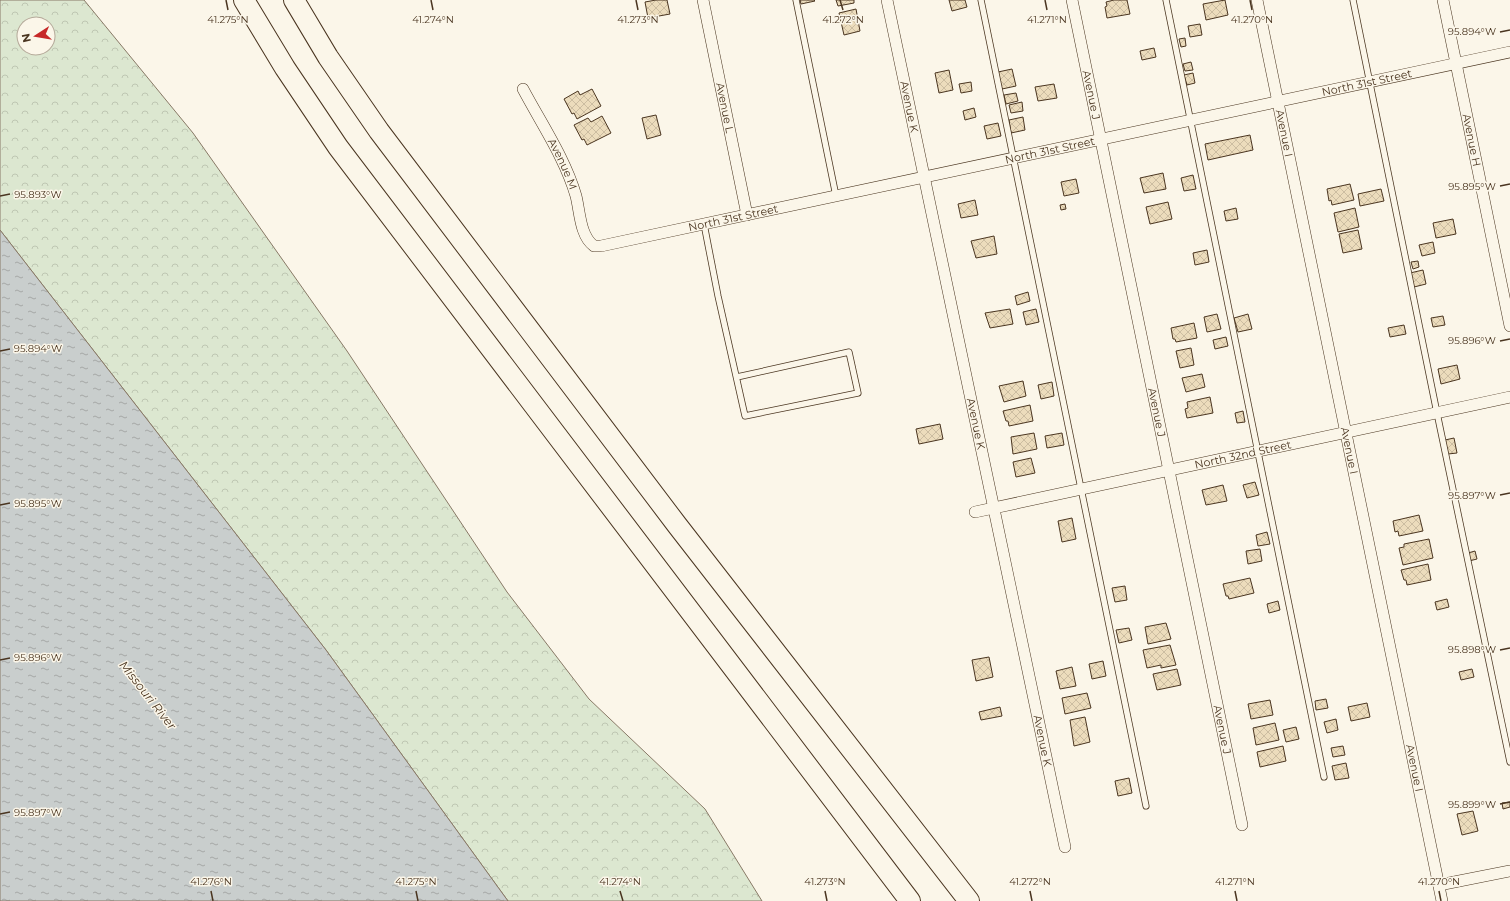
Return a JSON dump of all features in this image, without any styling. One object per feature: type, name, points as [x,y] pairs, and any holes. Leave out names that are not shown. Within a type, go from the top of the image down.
[{"type":"highway","points":[[244,0],[285,68],[338,147],[910,901]]},
{"type":"highway","points":[[294,0],[332,63],[379,131],[677,526],[969,901]]},
{"type":"street","name":"Avenue L","points":[[703,0],[747,215]]},
{"type":"street","name":"Avenue K","points":[[888,0],[993,509],[1065,847]]},
{"type":"street","name":"Avenue J","points":[[1072,0],[1242,826]]},
{"type":"street","name":"Avenue I","points":[[1257,0],[1442,901]]},
{"type":"street","name":"Avenue H","points":[[1443,0],[1510,326]]},
{"type":"street","name":"North 31st Street","points":[[590,244],[594,246],[601,246],[1510,52]]},
{"type":"street","name":"Avenue M","points":[[523,89],[567,174],[576,195],[586,238],[590,244]]},
{"type":"street","name":"North 32nd Street","points":[[975,512],[1510,397]]},
{"type":"street","points":[[1439,885],[1510,870]]},
{"type":"lane","points":[[796,0],[836,196]]},
{"type":"lane","points":[[981,0],[1146,806]]},
{"type":"lane","points":[[1166,0],[1324,777]]},
{"type":"lane","points":[[1353,0],[1436,413],[1510,762]]},
{"type":"lane","points":[[704,224],[745,416],[858,393],[849,352],[737,377]]},
{"type":"green space","points":[[0,0],[84,0],[193,133],[347,351],[507,592],[589,699],[705,809],[762,901],[508,901],[326,650],[0,230]]},
{"type":"water","name":"Missouri River","points":[[0,230],[326,650],[508,901],[0,901]]},
{"type":"building","points":[[667,0],[670,14],[648,18],[645,2]]},
{"type":"building","points":[[800,0],[814,0],[815,1],[801,4]]},
{"type":"building","points":[[836,0],[854,0],[854,3],[838,6]]},
{"type":"building","points":[[949,0],[965,0],[967,7],[952,11]]},
{"type":"building","points":[[1114,0],[1127,0],[1130,14],[1107,18],[1105,7],[1107,6],[1106,2]]},
{"type":"building","points":[[1225,0],[1228,15],[1206,20],[1203,4]]},
{"type":"building","points":[[856,9],[860,31],[844,35],[839,13]]},
{"type":"building","points":[[1200,24],[1202,35],[1190,37],[1188,26]]},
{"type":"building","points":[[1185,38],[1186,46],[1181,47],[1179,39]]},
{"type":"building","points":[[1154,48],[1156,57],[1142,60],[1140,51]]},
{"type":"building","points":[[1191,62],[1193,70],[1185,71],[1183,64]]},
{"type":"building","points":[[1012,69],[1016,86],[1002,89],[998,72]]},
{"type":"building","points":[[949,70],[953,90],[939,93],[935,73]]},
{"type":"building","points":[[1193,73],[1195,83],[1187,85],[1184,75]]},
{"type":"building","points":[[971,82],[972,91],[961,93],[959,84]]},
{"type":"building","points":[[1054,84],[1057,98],[1038,101],[1035,87]]},
{"type":"building","points":[[592,89],[601,106],[577,119],[574,113],[572,114],[564,99],[578,91],[580,95]]},
{"type":"building","points":[[1016,93],[1018,101],[1006,104],[1004,95]]},
{"type":"building","points":[[1022,102],[1023,111],[1011,113],[1009,105]]},
{"type":"building","points":[[974,108],[976,117],[965,120],[963,111]]},
{"type":"building","points":[[656,115],[661,135],[647,139],[642,118]]},
{"type":"building","points":[[602,116],[611,133],[587,145],[584,139],[582,140],[574,125],[588,118],[591,122]]},
{"type":"building","points":[[1023,117],[1025,130],[1011,133],[1009,120]]},
{"type":"building","points":[[998,123],[1001,136],[987,139],[984,126]]},
{"type":"building","points":[[1250,135],[1253,150],[1208,160],[1205,144]]},
{"type":"building","points":[[1163,173],[1166,189],[1144,193],[1140,178]]},
{"type":"building","points":[[1193,175],[1196,189],[1184,191],[1181,178]]},
{"type":"building","points":[[1076,179],[1079,193],[1064,196],[1061,182]]},
{"type":"building","points":[[1350,184],[1354,200],[1332,205],[1331,200],[1329,201],[1327,189]]},
{"type":"building","points":[[1381,189],[1384,201],[1360,206],[1358,194]]},
{"type":"building","points":[[975,200],[978,215],[961,218],[958,204]]},
{"type":"building","points":[[1168,202],[1172,219],[1150,224],[1146,207]]},
{"type":"building","points":[[1065,204],[1066,209],[1061,210],[1060,205]]},
{"type":"building","points":[[1236,208],[1238,219],[1226,221],[1224,211]]},
{"type":"building","points":[[1355,208],[1359,227],[1338,232],[1334,213]]},
{"type":"building","points":[[1453,219],[1456,234],[1436,238],[1433,223]]},
{"type":"building","points":[[1358,230],[1362,249],[1343,253],[1339,234]]},
{"type":"building","points":[[994,236],[997,254],[976,258],[971,241]]},
{"type":"building","points":[[1433,242],[1435,253],[1422,256],[1419,245]]},
{"type":"building","points":[[1207,250],[1209,262],[1195,265],[1193,253]]},
{"type":"building","points":[[1418,261],[1419,267],[1413,269],[1411,262]]},
{"type":"building","points":[[1423,270],[1426,284],[1414,287],[1410,273]]},
{"type":"building","points":[[1028,292],[1030,301],[1017,305],[1015,296]]},
{"type":"building","points":[[1010,309],[1013,324],[990,328],[985,313]]},
{"type":"building","points":[[1036,309],[1039,322],[1026,325],[1023,312]]},
{"type":"building","points":[[1217,314],[1221,329],[1207,332],[1204,317]]},
{"type":"building","points":[[1248,314],[1252,329],[1238,332],[1234,318]]},
{"type":"building","points":[[1443,316],[1445,325],[1433,327],[1431,318]]},
{"type":"building","points":[[1194,323],[1197,338],[1176,342],[1175,339],[1173,339],[1171,328]]},
{"type":"building","points":[[1404,325],[1406,334],[1390,337],[1388,328]]},
{"type":"building","points":[[1226,337],[1228,346],[1215,349],[1213,340]]},
{"type":"building","points":[[1191,348],[1194,365],[1180,368],[1176,351]]},
{"type":"building","points":[[1457,365],[1460,379],[1441,384],[1438,369]]},
{"type":"building","points":[[1202,374],[1205,387],[1186,392],[1182,378]]},
{"type":"building","points":[[1023,381],[1026,396],[1004,402],[999,386]]},
{"type":"building","points":[[1052,382],[1054,396],[1041,399],[1038,385]]},
{"type":"building","points":[[1210,397],[1213,413],[1187,418],[1185,409],[1188,408],[1187,402]]},
{"type":"building","points":[[1030,405],[1033,421],[1009,426],[1003,411]]},
{"type":"building","points":[[1243,411],[1245,422],[1237,423],[1235,413]]},
{"type":"building","points":[[940,424],[943,439],[919,444],[916,429]]},
{"type":"building","points":[[1034,433],[1037,449],[1013,454],[1011,437]]},
{"type":"building","points":[[1062,433],[1064,445],[1047,448],[1045,436]]},
{"type":"building","points":[[1454,438],[1457,453],[1448,454],[1445,440]]},
{"type":"building","points":[[1031,458],[1035,473],[1016,477],[1013,462]]},
{"type":"building","points":[[1255,482],[1259,495],[1247,498],[1243,485]]},
{"type":"building","points":[[1223,485],[1227,501],[1206,505],[1202,490]]},
{"type":"building","points":[[1419,515],[1423,531],[1399,536],[1398,531],[1395,532],[1393,521]]},
{"type":"building","points":[[1072,518],[1076,539],[1062,542],[1058,521]]},
{"type":"building","points":[[1267,532],[1270,544],[1258,546],[1256,535]]},
{"type":"building","points":[[1429,539],[1433,558],[1403,565],[1399,548],[1404,547],[1404,544]]},
{"type":"building","points":[[1260,549],[1262,561],[1248,564],[1246,551]]},
{"type":"building","points":[[1475,551],[1477,559],[1469,561],[1468,553]]},
{"type":"building","points":[[1428,564],[1431,580],[1407,585],[1401,570]]},
{"type":"building","points":[[1250,578],[1254,593],[1229,599],[1228,596],[1226,596],[1223,584]]},
{"type":"building","points":[[1125,586],[1127,600],[1115,602],[1112,588]]},
{"type":"building","points":[[1447,599],[1449,607],[1437,610],[1435,602]]},
{"type":"building","points":[[1278,601],[1280,610],[1269,613],[1267,604]]},
{"type":"building","points":[[1166,623],[1171,639],[1148,644],[1145,627]]},
{"type":"building","points":[[1129,628],[1132,640],[1119,643],[1116,630]]},
{"type":"building","points":[[1170,645],[1176,665],[1161,668],[1161,665],[1147,668],[1143,650]]},
{"type":"building","points":[[989,657],[993,677],[976,681],[972,660]]},
{"type":"building","points":[[1103,661],[1106,676],[1092,679],[1089,664]]},
{"type":"building","points":[[1072,667],[1076,686],[1060,689],[1056,671]]},
{"type":"building","points":[[1177,669],[1181,685],[1157,690],[1153,674]]},
{"type":"building","points":[[1472,669],[1474,677],[1461,680],[1459,672]]},
{"type":"building","points":[[1087,693],[1091,708],[1065,714],[1062,698]]},
{"type":"building","points":[[1326,699],[1328,708],[1316,710],[1315,701]]},
{"type":"building","points":[[1270,700],[1273,715],[1251,719],[1248,704]]},
{"type":"building","points":[[1367,703],[1370,717],[1351,721],[1348,707]]},
{"type":"building","points":[[1000,707],[1002,716],[981,720],[979,712]]},
{"type":"building","points":[[1085,717],[1090,742],[1074,746],[1070,720]]},
{"type":"building","points":[[1336,719],[1338,730],[1327,733],[1324,722]]},
{"type":"building","points":[[1275,723],[1279,740],[1256,745],[1253,728]]},
{"type":"building","points":[[1296,727],[1299,739],[1286,742],[1283,730]]},
{"type":"building","points":[[1283,746],[1286,761],[1260,767],[1257,752]]},
{"type":"building","points":[[1343,746],[1345,755],[1333,757],[1331,748]]},
{"type":"building","points":[[1346,763],[1349,778],[1335,780],[1332,766]]},
{"type":"building","points":[[1129,778],[1132,793],[1118,796],[1115,781]]},
{"type":"building","points":[[1510,802],[1510,807],[1503,809],[1502,803]]},
{"type":"building","points":[[1473,811],[1478,831],[1462,835],[1457,814]]}]
